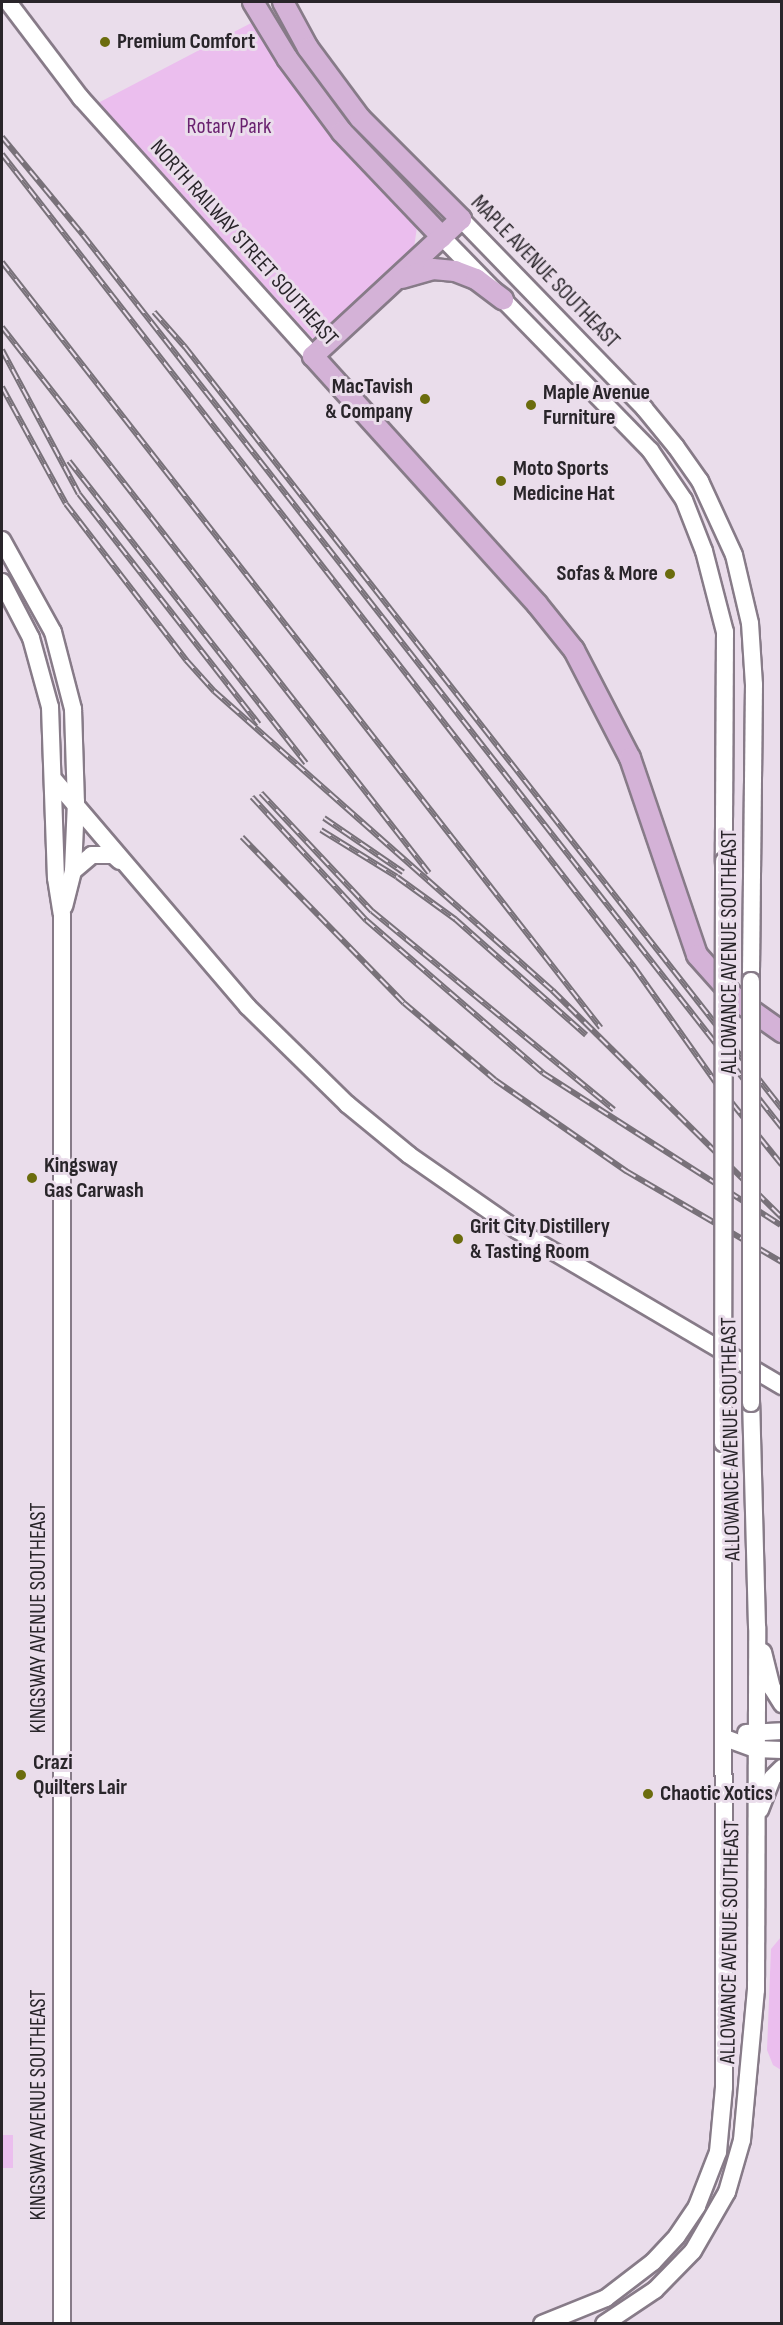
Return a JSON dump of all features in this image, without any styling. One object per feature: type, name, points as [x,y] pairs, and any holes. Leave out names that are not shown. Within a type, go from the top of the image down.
[{"type":"main road","name":"NORTH RAILWAY STREET SOUTHEAST","points":[[8,2],[81,98],[537,604],[574,650],[630,758],[649,806],[683,922],[697,955],[711,975],[759,1018],[782,1032]]},
{"type":"main road","points":[[253,2],[287,58],[342,132],[503,299]]},
{"type":"main road","name":"MAPLE AVENUE SOUTHEAST","points":[[283,2],[308,48],[360,118],[644,408],[688,463],[718,515],[744,593]]},
{"type":"main road","points":[[313,356],[461,219]]},
{"type":"main road","points":[[392,283],[422,271],[444,269],[476,279],[503,299]]},
{"type":"main road","name":"ALLOWANCE AVENUE SOUTHEAST","points":[[503,299],[661,466],[684,500],[714,581],[726,648],[722,2128],[705,2189],[668,2247],[638,2276],[606,2298],[542,2324]]},
{"type":"main road","name":"KINGSWAY AVENUE SOUTHEAST","points":[[2,540],[40,605],[62,662],[76,741],[73,871],[62,914]]},
{"type":"main road","name":"KINGSWAY AVENUE SOUTHEAST","points":[[2,582],[20,612],[41,667],[50,707],[55,781],[56,878],[62,914],[62,2324]]},
{"type":"main road","name":"ALLOWANCE AVENUE SOUTHEAST","points":[[604,2324],[656,2290],[679,2266],[703,2237],[728,2192],[742,2140],[754,2036],[757,1627],[751,1403],[754,685],[744,593]]},
{"type":"main road","points":[[55,781],[76,802],[127,867],[248,1007],[347,1104],[409,1155],[526,1236],[782,1386]]},
{"type":"main road","points":[[73,871],[85,857],[99,854],[113,855],[127,867]]},
{"type":"main road","points":[[757,1627],[772,1688],[782,1704]]},
{"type":"main road","points":[[724,1738],[756,1731],[782,1731]]},
{"type":"main road","points":[[724,1738],[755,1749],[782,1750]]},
{"type":"main road","points":[[755,1826],[769,1784],[782,1768]]},
{"type":"green space","name":"Rotary Park","points":[[253,22],[337,137],[417,227],[414,248],[314,340],[98,103]]},
{"type":"green space","points":[[781,1937],[781,2070],[773,2065],[767,2050],[771,1949]]},
{"type":"green space","points":[[2,2135],[13,2135],[13,2168],[2,2168]]},
{"type":"railway","points":[[2,137],[83,235],[782,1128]]},
{"type":"railway","points":[[2,154],[634,967],[719,1087],[782,1165]]},
{"type":"railway","points":[[2,262],[601,1028]]},
{"type":"railway","points":[[154,312],[185,347],[782,1109]]},
{"type":"railway","points":[[2,327],[429,873]]},
{"type":"railway","points":[[2,350],[79,494],[259,724]]},
{"type":"railway","points":[[2,387],[66,504],[186,660],[214,691],[553,991],[782,1218]]},
{"type":"railway","points":[[69,461],[306,763]]},
{"type":"railway","points":[[261,793],[372,911],[614,1110]]},
{"type":"railway","points":[[252,797],[366,920],[543,1073],[781,1225]]},
{"type":"railway","points":[[324,818],[403,872]]},
{"type":"railway","points":[[321,830],[397,877],[455,919],[586,1035]]},
{"type":"railway","points":[[242,837],[404,1003],[495,1080],[626,1171],[782,1262]]},
{"type":"place","name":"Premium Comfort","points":[[105,42]]},
{"type":"place","name":"MacTavish & Company","points":[[425,399]]},
{"type":"place","name":"Maple Avenue Furniture","points":[[531,405]]},
{"type":"place","name":"Moto Sports Medicine Hat","points":[[501,481]]},
{"type":"place","name":"Sofas & More","points":[[670,574]]},
{"type":"place","name":"Kingsway Gas Carwash","points":[[32,1178]]},
{"type":"place","name":"Grit City Distillery & Tasting Room","points":[[458,1239]]},
{"type":"place","name":"Crazi Quilters Lair","points":[[21,1775]]},
{"type":"place","name":"Chaotic Xotics","points":[[648,1794]]}]
